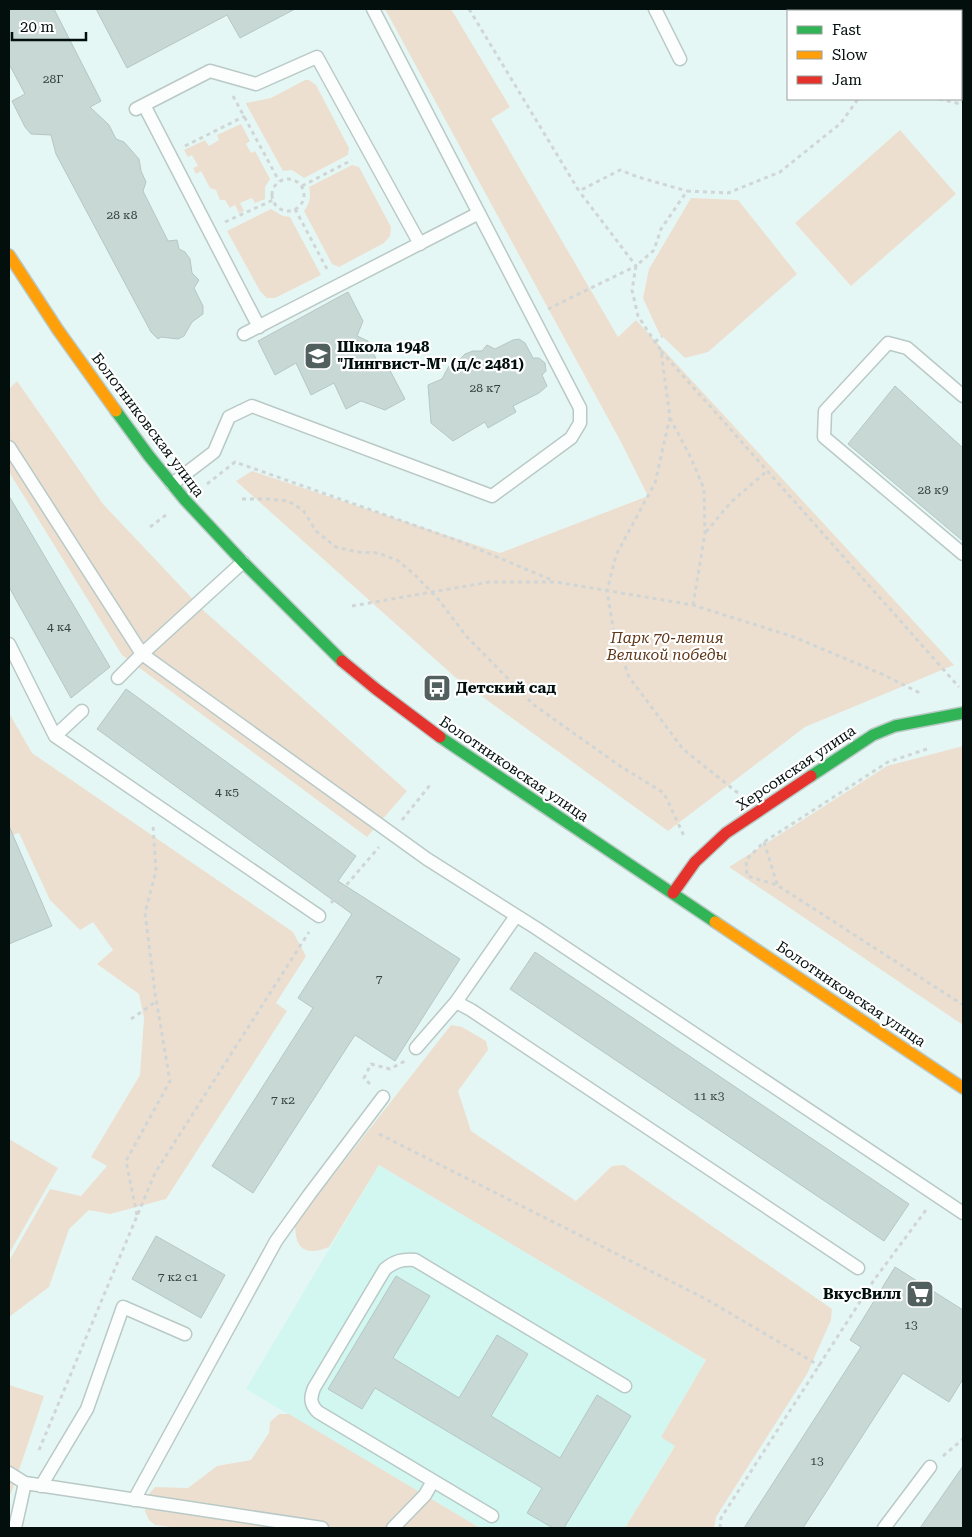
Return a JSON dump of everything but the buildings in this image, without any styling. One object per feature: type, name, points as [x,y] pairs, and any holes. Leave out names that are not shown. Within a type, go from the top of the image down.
[{"type":"street","name":"Болотниковская улица","points":[[9,255],[58,330],[148,456],[185,500],[243,562],[336,654],[383,695],[435,734],[963,1088]]},
{"type":"street","name":"Херсонская улица","points":[[673,894],[695,862],[726,833],[873,736],[895,726],[963,713]]},
{"type":"lane","points":[[172,484],[214,452],[229,417],[252,406],[492,496],[571,438],[580,423],[580,408],[373,9]]},
{"type":"lane","points":[[655,9],[680,59]]},
{"type":"lane","points":[[259,327],[169,154],[140,107],[210,71],[256,84],[317,57],[420,244]]},
{"type":"lane","points":[[244,334],[479,214]]},
{"type":"lane","points":[[963,396],[907,348],[888,342],[825,410],[824,437],[963,554]]},
{"type":"lane","points":[[9,447],[142,654],[427,859],[963,1213]]},
{"type":"lane","points":[[118,678],[243,562]]},
{"type":"lane","points":[[9,644],[55,736],[319,916]]},
{"type":"lane","points":[[55,736],[82,711]]},
{"type":"lane","points":[[416,1048],[456,1002],[516,916]]},
{"type":"lane","points":[[456,1002],[471,1010],[858,1268]]},
{"type":"lane","points":[[134,1500],[276,1241],[309,1194],[383,1097]]},
{"type":"lane","points":[[492,1516],[318,1412],[312,1406],[310,1396],[314,1388],[384,1269],[393,1262],[403,1259],[415,1260],[626,1386]]},
{"type":"lane","points":[[41,1486],[87,1409],[123,1307],[185,1334]]},
{"type":"lane","points":[[884,1528],[930,1467]]},
{"type":"lane","points":[[9,1473],[25,1483],[41,1486],[322,1528]]},
{"type":"lane","points":[[393,1528],[425,1495],[433,1481]]},
{"type":"lane","points":[[15,1528],[25,1483]]},
{"type":"path","points":[[470,9],[580,191],[636,266],[632,290],[638,316],[660,351],[961,689]]},
{"type":"path","points":[[219,73],[245,116],[279,181]]},
{"type":"path","points":[[580,191],[620,170],[687,191],[728,193],[780,172],[841,122],[857,100]]},
{"type":"path","points":[[943,100],[961,104],[963,102]]},
{"type":"path","points":[[169,154],[245,116]]},
{"type":"path","points":[[302,186],[368,151]]},
{"type":"path","points":[[288,178],[302,186],[303,201],[295,209],[285,210],[279,208],[273,200],[273,189],[279,181],[288,178]]},
{"type":"path","points":[[556,305],[636,266],[654,250],[661,229],[687,191]]},
{"type":"path","points":[[209,230],[273,200]]},
{"type":"path","points":[[295,209],[336,287]]},
{"type":"path","points":[[655,342],[662,336]]},
{"type":"path","points":[[660,351],[670,417],[704,489],[705,533],[693,605]]},
{"type":"path","points":[[670,417],[655,483],[616,555],[608,591],[614,634],[629,677],[683,749],[739,794]]},
{"type":"path","points":[[219,475],[235,462],[459,541],[556,582]]},
{"type":"path","points":[[705,533],[731,502],[767,471]]},
{"type":"path","points":[[242,499],[288,501],[303,510],[316,531],[336,547],[357,552],[378,553],[397,560],[440,600],[467,637],[534,705],[620,766],[664,793],[684,836]]},
{"type":"path","points":[[352,606],[489,582],[556,582],[693,605],[794,637],[884,675],[925,695]]},
{"type":"path","points":[[935,746],[888,762],[764,842],[746,860],[746,876],[777,885],[963,1005]]},
{"type":"path","points":[[25,1483],[155,1174],[319,916],[430,785]]},
{"type":"path","points":[[137,1216],[126,1161],[170,1080],[145,913],[156,871],[151,802]]},
{"type":"path","points":[[764,842],[777,885]]},
{"type":"path","points":[[132,1019],[157,1001]]},
{"type":"path","points":[[383,1097],[364,1078],[371,1064],[390,1069],[406,1061],[416,1048]]},
{"type":"path","points":[[362,1126],[704,1298],[820,1366]]},
{"type":"path","points":[[720,1528],[721,1518],[874,1280],[936,1195]]},
{"type":"path","points":[[930,1467],[963,1439]]},
{"type":"shaded area","points":[[379,1165],[706,1360],[661,1437],[675,1445],[625,1528],[480,1528],[246,1389]]},
{"type":"green space","name":"Парк 70-летия Великой победы","points":[[385,9],[451,9],[510,107],[491,119],[618,337],[636,320],[954,665],[805,727],[668,831],[455,677],[236,481],[252,471],[500,553],[648,496],[622,444]]},
{"type":"green space","points":[[305,80],[309,80],[316,85],[349,148],[348,155],[304,178],[292,170],[283,171],[246,103],[271,98]]},
{"type":"green space","points":[[241,124],[250,141],[246,144],[251,153],[255,151],[270,179],[265,187],[265,199],[255,203],[252,198],[240,203],[244,211],[239,213],[235,205],[230,208],[225,200],[220,200],[216,190],[210,188],[201,171],[196,174],[193,168],[198,166],[192,155],[188,157],[184,150],[205,140],[209,146],[219,140],[217,135]]},
{"type":"green space","points":[[900,130],[956,194],[851,286],[795,223]]},
{"type":"green space","points":[[352,165],[359,167],[391,227],[390,236],[384,243],[339,267],[332,264],[304,211],[310,200],[309,187]]},
{"type":"green space","points":[[691,198],[738,200],[797,274],[708,352],[685,358],[659,333],[643,298],[649,269]]},
{"type":"green space","points":[[271,209],[283,216],[290,217],[321,275],[275,298],[267,298],[260,291],[227,231]]},
{"type":"green space","points":[[17,381],[103,504],[204,611],[407,791],[367,837],[122,655],[9,472],[9,389]]},
{"type":"green space","points":[[9,713],[32,753],[293,932],[306,956],[276,1003],[287,1011],[166,1199],[110,1214],[89,1210],[69,1229],[49,1287],[9,1317],[9,1261],[50,1189],[81,1196],[107,1166],[91,1157],[140,1075],[144,1018],[139,994],[97,964],[113,950],[93,922],[80,930],[50,900],[19,833],[9,836]]},
{"type":"green space","points":[[963,746],[963,1025],[729,867],[887,766]]},
{"type":"green space","points":[[451,1025],[462,1027],[486,1041],[488,1050],[458,1091],[471,1131],[576,1201],[612,1166],[624,1165],[832,1309],[831,1320],[807,1374],[716,1517],[714,1528],[625,1528],[675,1446],[661,1437],[706,1360],[379,1165],[329,1247],[308,1251],[303,1249],[297,1240],[295,1224]]},
{"type":"green space","points":[[9,1139],[58,1168],[9,1254]]},
{"type":"green space","points":[[9,1385],[44,1396],[11,1494],[9,1493]]},
{"type":"green space","points":[[279,1414],[289,1414],[480,1528],[178,1528],[155,1525],[149,1520],[145,1511],[146,1497],[155,1487],[188,1488],[217,1466],[251,1460],[269,1433],[270,1422]]},
{"type":"traffic: fast","points":[[116,411],[185,500],[243,562],[342,661]]},
{"type":"traffic: fast","points":[[811,776],[873,735],[895,726],[963,713]]},
{"type":"traffic: fast","points":[[440,737],[715,922]]},
{"type":"traffic: slow","points":[[9,255],[58,330],[116,411]]},
{"type":"traffic: slow","points":[[715,922],[963,1088]]},
{"type":"traffic: jam","points":[[342,661],[440,737]]},
{"type":"traffic: jam","points":[[673,893],[695,862],[726,833],[811,776]]},
{"type":"place","name":"Школа 1948 \"Лингвист-М\" (д/с 2481)","points":[[318,356]]},
{"type":"place","name":"Детский сад","points":[[437,688]]},
{"type":"place","name":"ВкусВилл","points":[[920,1294]]}]
